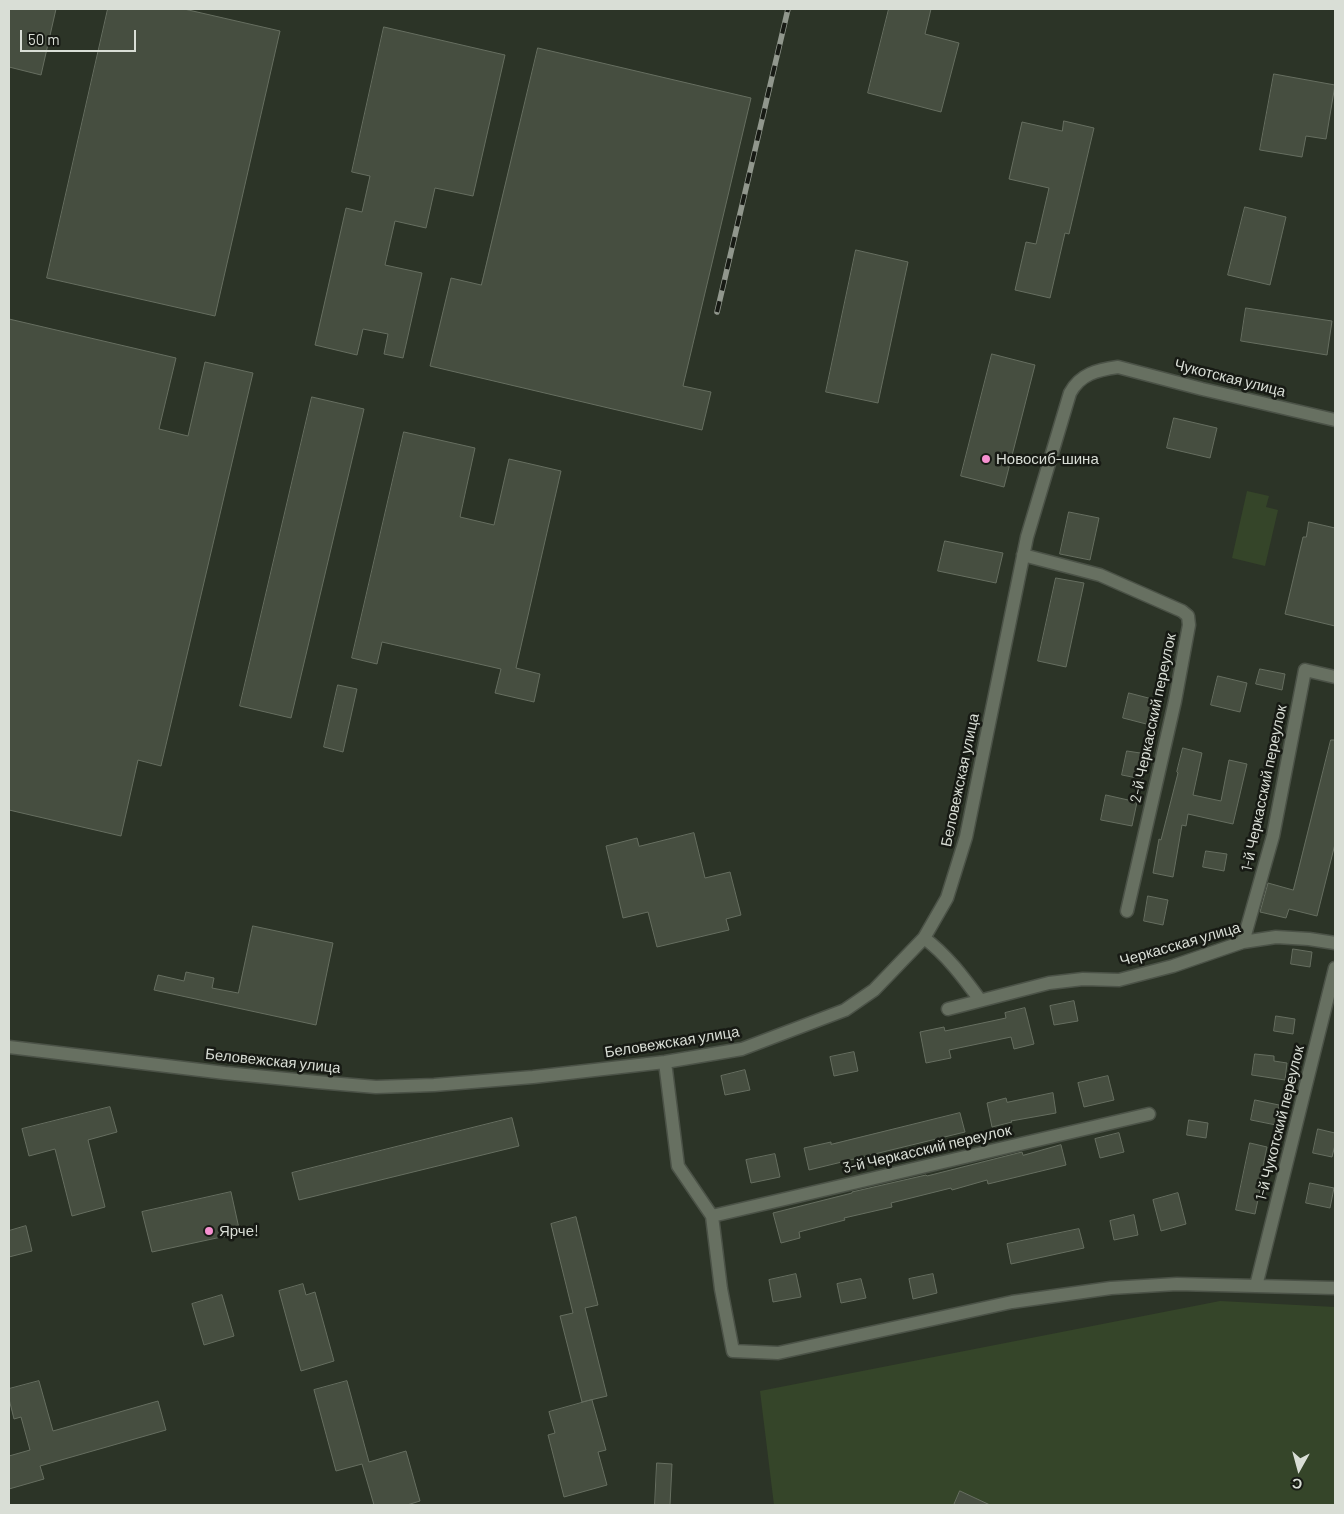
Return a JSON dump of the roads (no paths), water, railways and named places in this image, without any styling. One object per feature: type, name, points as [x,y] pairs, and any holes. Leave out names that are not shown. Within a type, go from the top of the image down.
[{"type":"street","name":"Чукотская улица","points":[[1118,366],[1202,389],[1335,420]]},
{"type":"street","name":"Беловежская улица","points":[[9,1047],[225,1073],[376,1086],[434,1084],[533,1077],[665,1062],[742,1049],[845,1010],[874,990],[924,938],[946,898],[966,837],[1027,537],[1070,394],[1075,384],[1087,374],[1118,366]]},
{"type":"street","name":"2-й Черкасский переулок","points":[[1023,555],[1100,575],[1182,611],[1188,616],[1189,625],[1174,701],[1127,911]]},
{"type":"street","name":"1-й Черкасский переулок","points":[[1243,942],[1273,836],[1305,670],[1335,677]]},
{"type":"street","name":"Черкасская улица","points":[[948,1009],[1049,983],[1083,979],[1119,980],[1172,966],[1243,942],[1276,937],[1335,943]]},
{"type":"street","points":[[924,938],[962,976],[980,1000]]},
{"type":"street","name":"1-й Чукотский переулок","points":[[1256,1286],[1335,968]]},
{"type":"street","points":[[665,1062],[678,1166],[712,1216],[721,1289],[733,1351],[778,1353],[1012,1302],[1111,1288],[1177,1284],[1335,1288]]},
{"type":"street","name":"3-й Черкасский переулок","points":[[712,1216],[1149,1114]]},
{"type":"railway","points":[[717,312],[788,9]]},
{"type":"place","name":"Новосиб-шина","points":[[986,459]]},
{"type":"place","name":"Ярче!","points":[[209,1231]]}]
